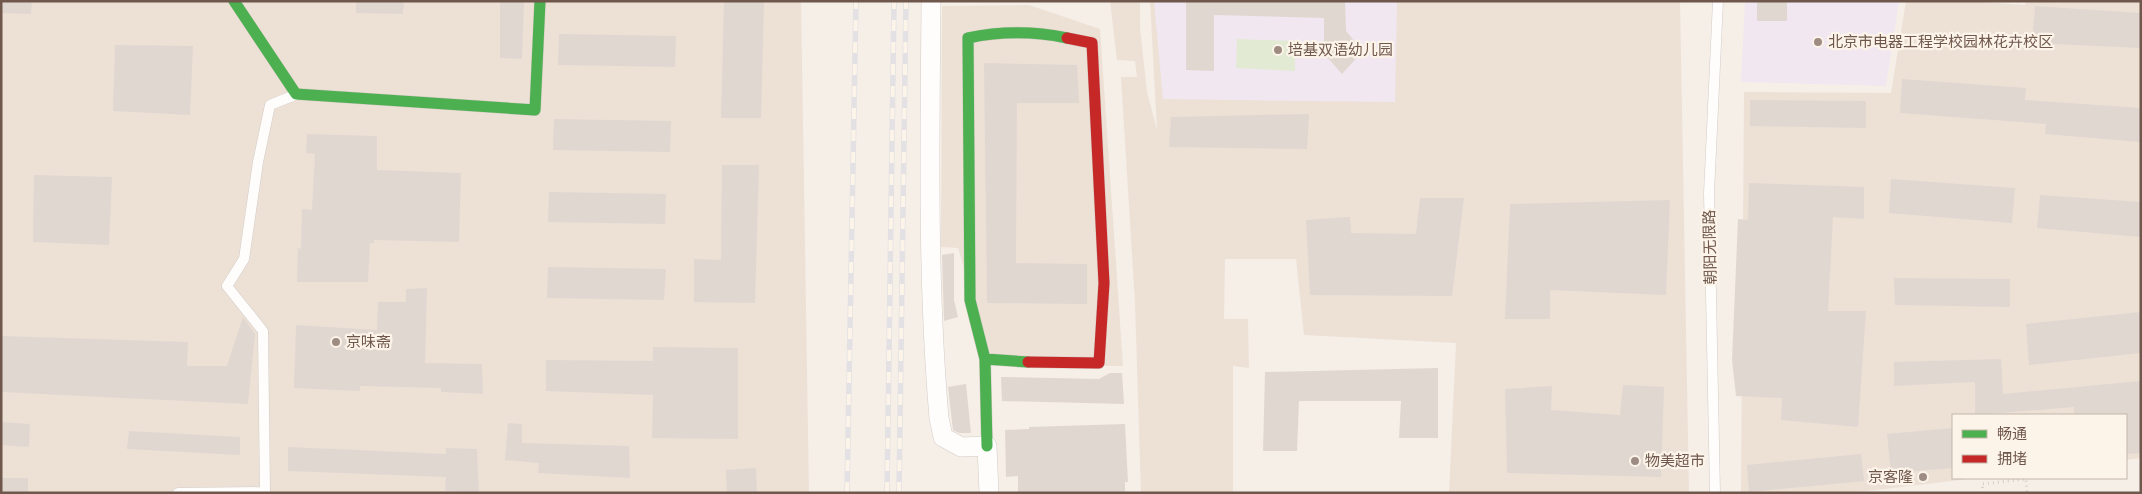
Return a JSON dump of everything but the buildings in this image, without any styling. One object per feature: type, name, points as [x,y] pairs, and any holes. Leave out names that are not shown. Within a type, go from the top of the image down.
[{"type":"street","points":[[234,1],[296,94],[536,110],[540,1]]},
{"type":"street","points":[[931,1],[929,117],[931,288],[939,418],[943,437],[961,447],[987,446]]},
{"type":"street","points":[[985,359],[1011,362],[1099,363],[1104,283],[1092,42],[1053,34],[998,32],[968,38],[970,63],[970,300],[985,359],[989,493]]},
{"type":"lane","name":"朝阳无限路","points":[[1715,493],[1709,193],[1718,1]]},
{"type":"lane","points":[[178,493],[265,492],[263,331],[227,286],[244,259],[258,162],[270,105],[296,94]]},
{"type":"path","points":[[1983,493],[1982,484],[2026,479],[2027,493]]},
{"type":"shaded area","points":[[1,1],[801,1],[809,493],[1,493]]},
{"type":"shaded area","points":[[1110,1],[1140,1],[1140,28],[1147,92],[1157,130],[1150,1],[1680,1],[1689,493],[1449,493],[1456,343],[1304,335],[1296,259],[1225,259],[1224,319],[1248,319],[1249,368],[1233,366],[1233,493],[1141,493],[1135,303],[1121,77],[1137,77],[1135,61],[1117,60]]},
{"type":"shaded area","name":"培基双语幼儿园","points":[[1154,1],[1397,1],[1395,102],[1163,99]]},
{"type":"shaded area","name":"北京市电器工程学校园林花卉校区","points":[[1745,1],[1899,1],[1886,86],[1741,82]]},
{"type":"shaded area","points":[[1906,1],[1967,1],[2025,5],[2026,1],[2141,1],[2141,458],[2127,460],[2127,414],[1952,414],[1952,479],[1969,479],[1850,493],[1741,493],[1744,92],[1891,93]]},
{"type":"shaded area","points":[[1029,5],[1100,29],[1123,366],[993,366],[958,248],[941,247],[942,6]]},
{"type":"green space","points":[[1237,39],[1295,41],[1295,71],[1236,68]]},
{"type":"railway","points":[[847,493],[856,1]]},
{"type":"railway","points":[[887,493],[894,1]]},
{"type":"railway","points":[[899,493],[906,1]]},
{"type":"traffic: fast","points":[[234,1],[296,94],[535,110],[540,1]]},
{"type":"traffic: fast","points":[[985,359],[970,300],[968,38],[1017,33],[1067,38]]},
{"type":"traffic: fast","points":[[987,446],[985,359],[1028,362]]},
{"type":"traffic: jam","points":[[1028,362],[1099,363],[1104,283],[1092,43],[1067,38]]},
{"type":"place","name":"北京市电器工程学校园林花卉校区","points":[[1818,42]]},
{"type":"place","name":"培基双语幼儿园","points":[[1278,50]]},
{"type":"place","name":"京味斋","points":[[336,342]]},
{"type":"place","name":"物美超市","points":[[1635,461]]},
{"type":"place","name":"京客隆","points":[[1923,477]]}]
